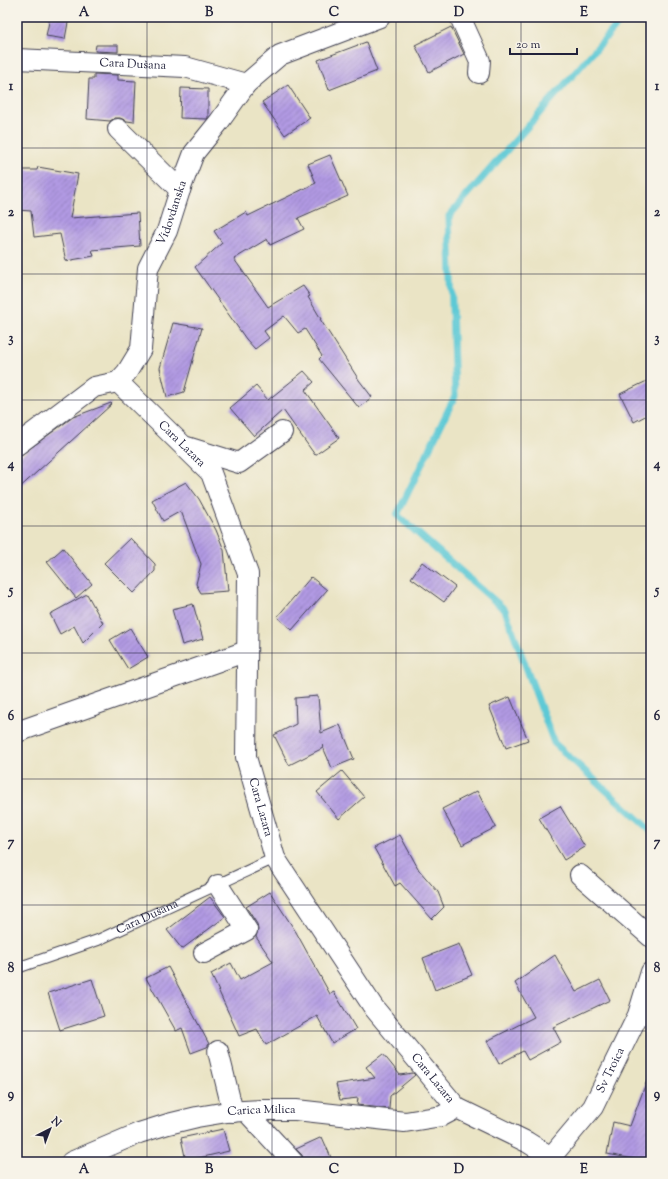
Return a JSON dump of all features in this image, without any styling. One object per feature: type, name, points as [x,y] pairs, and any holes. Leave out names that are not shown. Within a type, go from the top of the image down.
[{"type":"street","name":"Vidovdanska","points":[[118,382],[127,372],[141,349],[148,268],[167,231],[194,153],[219,122],[246,84],[280,55],[380,17]]},
{"type":"street","points":[[460,17],[480,61],[479,73]]},
{"type":"street","name":"Cara Dušana","points":[[17,59],[185,67],[246,84]]},
{"type":"street","points":[[118,129],[180,190]]},
{"type":"street","points":[[17,445],[94,387],[118,382]]},
{"type":"street","name":"Cara Lazara","points":[[118,382],[211,473],[248,574],[246,757],[275,858],[374,1008],[457,1108],[521,1139],[552,1160]]},
{"type":"street","points":[[183,445],[239,463],[282,432]]},
{"type":"street","points":[[17,732],[247,651]]},
{"type":"street","points":[[580,875],[651,936]]},
{"type":"street","points":[[204,953],[247,930],[218,884]]},
{"type":"street","name":"Sv Troica","points":[[552,1160],[593,1107],[638,1014],[651,972]]},
{"type":"street","points":[[218,1051],[240,1111],[293,1162]]},
{"type":"street","name":"Carica Milica","points":[[71,1162],[139,1133],[197,1117],[240,1111],[296,1110],[405,1122],[442,1116],[457,1108]]},
{"type":"lane","name":"Cara Dušana","points":[[17,968],[98,940],[275,858]]},
{"type":"building","points":[[50,17],[69,17],[65,39],[46,36]]},
{"type":"building","points":[[451,27],[464,54],[429,72],[415,45]]},
{"type":"building","points":[[366,42],[377,71],[329,90],[318,60]]},
{"type":"building","points":[[96,45],[118,45],[118,52],[95,51]]},
{"type":"building","points":[[94,74],[118,75],[118,80],[136,81],[134,122],[120,118],[115,118],[110,121],[87,119],[89,79],[94,79]]},
{"type":"building","points":[[288,85],[310,118],[285,135],[262,102]]},
{"type":"building","points":[[181,88],[208,89],[207,119],[180,118]]},
{"type":"building","points":[[330,155],[348,196],[298,218],[304,229],[270,245],[267,239],[234,259],[268,307],[303,286],[310,296],[308,297],[320,319],[359,380],[372,397],[359,408],[319,359],[322,356],[305,329],[298,333],[284,316],[264,331],[269,338],[255,349],[246,339],[195,267],[222,243],[214,231],[246,212],[248,216],[316,183],[308,164]]},
{"type":"building","points":[[38,167],[78,174],[70,218],[138,213],[140,246],[92,250],[94,256],[66,261],[60,234],[34,237],[31,211],[17,210],[19,187],[17,187],[17,170],[37,170]]},
{"type":"building","points":[[173,323],[202,328],[184,392],[167,397],[160,368]]},
{"type":"building","points":[[304,371],[314,382],[305,390],[339,438],[315,455],[283,410],[254,436],[230,408],[256,386],[268,400]]},
{"type":"building","points":[[651,379],[651,413],[634,422],[620,394]]},
{"type":"building","points":[[111,403],[112,404],[17,490],[17,458],[73,417]]},
{"type":"building","points":[[186,482],[199,499],[216,530],[224,550],[228,591],[201,593],[196,584],[201,564],[181,511],[163,521],[152,500]]},
{"type":"building","points":[[130,538],[155,564],[155,571],[134,593],[104,563]]},
{"type":"building","points":[[63,548],[92,584],[76,598],[47,562]]},
{"type":"building","points":[[422,562],[455,587],[444,602],[411,578]]},
{"type":"building","points":[[311,577],[327,590],[292,630],[277,617]]},
{"type":"building","points":[[87,594],[103,623],[83,643],[74,626],[60,634],[50,614]]},
{"type":"building","points":[[193,604],[203,639],[182,645],[172,609]]},
{"type":"building","points":[[130,628],[148,657],[128,669],[110,640]]},
{"type":"building","points":[[318,696],[321,733],[340,725],[354,759],[332,768],[322,745],[323,748],[289,765],[274,735],[296,724],[295,698]]},
{"type":"building","points":[[510,697],[528,740],[506,748],[489,706]]},
{"type":"building","points":[[342,771],[364,797],[339,819],[317,792]]},
{"type":"building","points":[[477,791],[496,827],[462,845],[442,809]]},
{"type":"building","points":[[560,806],[585,847],[564,860],[539,818]]},
{"type":"building","points":[[400,835],[419,870],[438,892],[444,907],[432,919],[400,883],[395,886],[374,848]]},
{"type":"building","points":[[270,892],[296,932],[330,994],[334,992],[356,1029],[332,1043],[317,1016],[266,1045],[257,1029],[239,1036],[211,974],[231,963],[240,980],[273,962],[256,937],[258,930],[257,924],[246,907]]},
{"type":"building","points":[[210,897],[225,917],[182,949],[167,930]]},
{"type":"building","points":[[459,944],[472,975],[435,990],[423,958]]},
{"type":"building","points":[[555,955],[576,992],[600,980],[610,1000],[553,1027],[561,1042],[528,1060],[523,1051],[499,1064],[487,1041],[534,1017],[515,983]]},
{"type":"building","points":[[168,967],[209,1044],[207,1047],[191,1053],[182,1028],[176,1031],[146,978]]},
{"type":"building","points":[[92,979],[104,1016],[60,1030],[48,993]]},
{"type":"building","points":[[383,1054],[400,1075],[413,1073],[415,1075],[390,1096],[389,1109],[357,1105],[358,1098],[340,1100],[336,1084],[375,1078],[366,1067]]},
{"type":"building","points":[[649,1075],[651,1075],[651,1162],[607,1154],[613,1122],[630,1126]]},
{"type":"building","points":[[223,1129],[229,1151],[186,1161],[181,1138]]},
{"type":"building","points":[[322,1137],[333,1162],[304,1162],[302,1155],[296,1149]]},
{"type":"waterway","points":[[624,17],[449,216],[455,396],[397,515],[505,610],[554,743],[651,831]]}]
